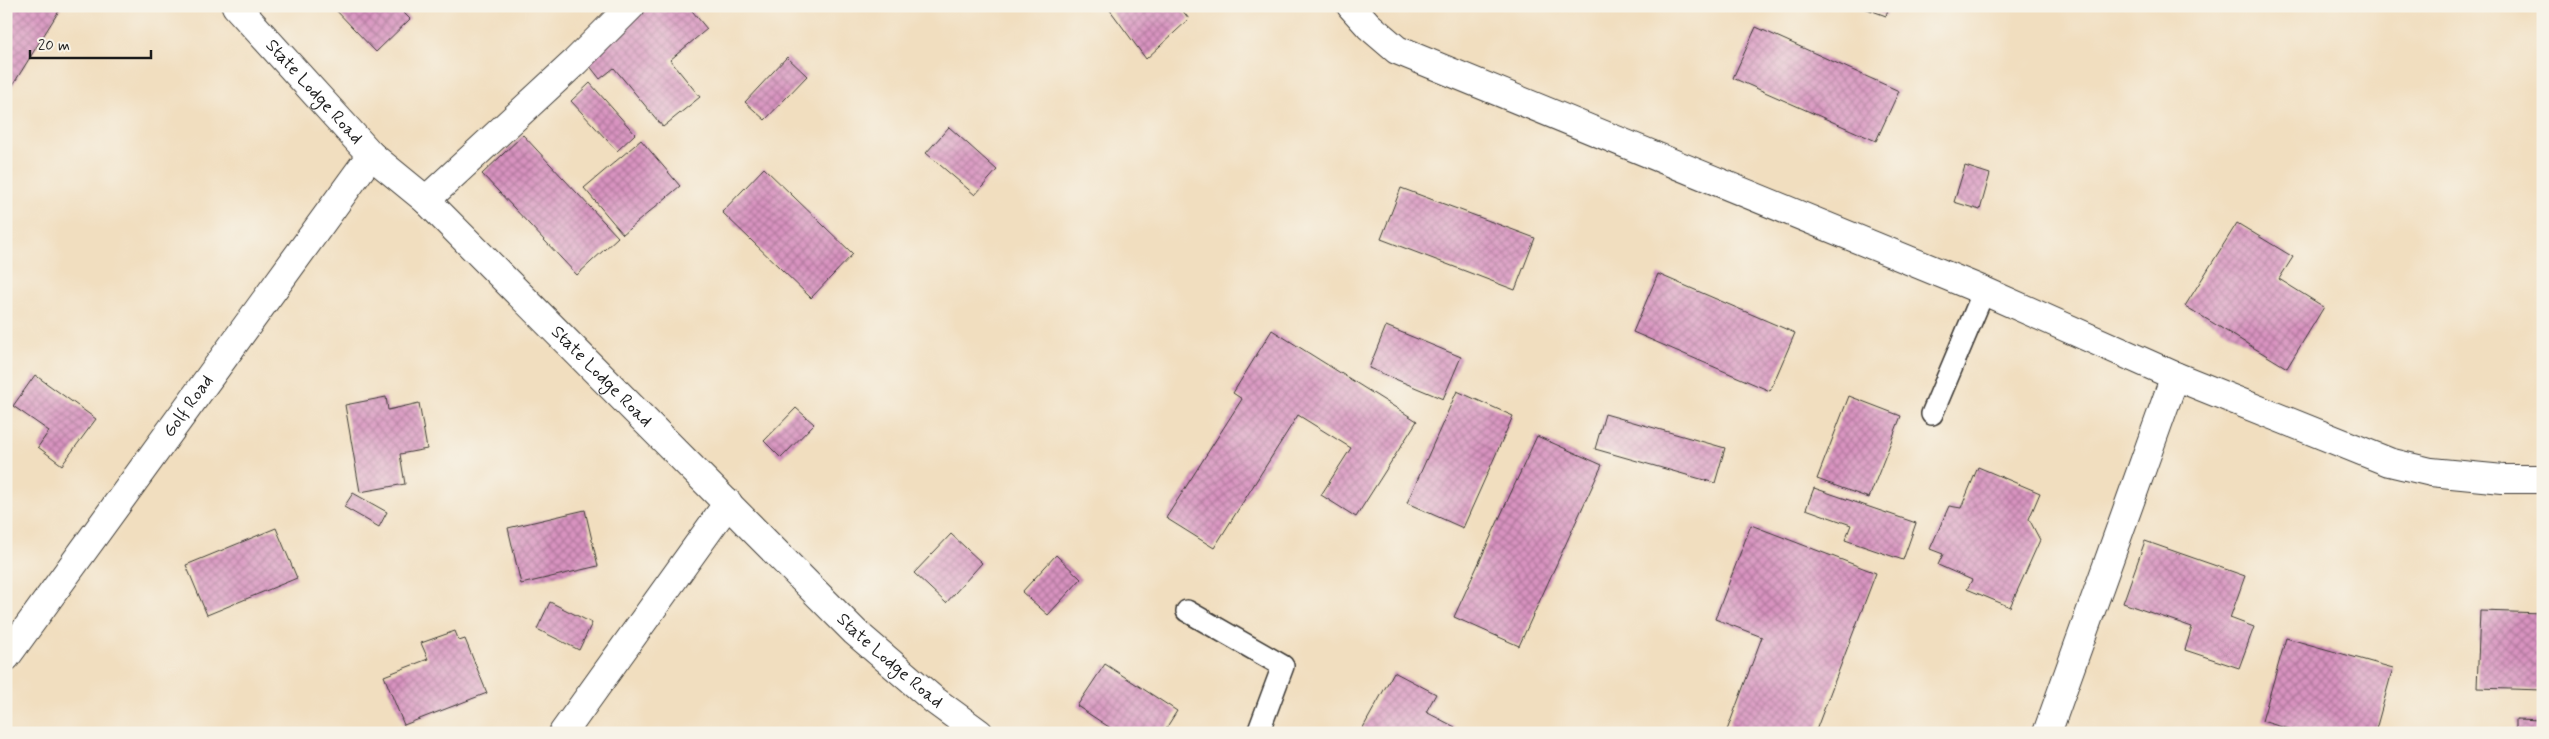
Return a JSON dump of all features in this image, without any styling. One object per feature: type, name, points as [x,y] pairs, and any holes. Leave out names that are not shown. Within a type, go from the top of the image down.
[{"type":"street","name":"State Lodge Road","points":[[236,6],[371,155],[426,200],[855,632],[934,700],[980,733]]},
{"type":"street","points":[[426,200],[632,6]]},
{"type":"street","points":[[1351,6],[1369,26],[1397,50],[1984,291],[2175,376],[2389,462],[2431,472],[2503,479],[2543,480]]},
{"type":"street","name":"Golf Road","points":[[6,657],[371,155]]},
{"type":"street","points":[[2047,733],[2175,376]]},
{"type":"street","points":[[563,733],[728,503]]},
{"type":"lane","points":[[1932,414],[1984,291]]},
{"type":"lane","points":[[1187,611],[1282,666],[1258,733]]},
{"type":"building","points":[[6,6],[62,6],[6,96]]},
{"type":"building","points":[[332,6],[397,6],[410,19],[376,52]]},
{"type":"building","points":[[644,6],[688,6],[707,29],[670,60],[700,97],[663,127],[614,68],[600,79],[582,56]]},
{"type":"building","points":[[1107,6],[1179,6],[1189,19],[1146,59]]},
{"type":"building","points":[[1859,6],[1889,6],[1886,16]]},
{"type":"building","points":[[1756,27],[1899,91],[1876,141],[1733,78]]},
{"type":"building","points":[[787,57],[807,76],[765,120],[745,102]]},
{"type":"building","points":[[590,83],[635,134],[617,151],[571,101]]},
{"type":"building","points":[[949,127],[997,170],[975,195],[926,153]]},
{"type":"building","points":[[523,135],[618,237],[577,275],[482,174]]},
{"type":"building","points":[[641,140],[680,186],[623,234],[584,188]]},
{"type":"building","points":[[1965,166],[1990,174],[1980,210],[1954,202]]},
{"type":"building","points":[[764,168],[853,254],[811,298],[722,212]]},
{"type":"building","points":[[1401,188],[1535,238],[1515,290],[1381,239]]},
{"type":"building","points":[[2237,223],[2293,257],[2279,279],[2324,307],[2287,368],[2185,306]]},
{"type":"building","points":[[1658,274],[1795,333],[1770,391],[1633,332]]},
{"type":"building","points":[[1386,326],[1461,357],[1443,399],[1369,368]]},
{"type":"building","points":[[1272,330],[1417,421],[1356,517],[1321,495],[1351,448],[1298,415],[1214,548],[1166,518],[1242,399],[1233,393]]},
{"type":"building","points":[[35,375],[96,419],[62,465],[38,447],[49,431],[13,406]]},
{"type":"building","points":[[1457,391],[1513,416],[1463,528],[1407,503]]},
{"type":"building","points":[[1849,396],[1901,416],[1869,498],[1817,479]]},
{"type":"building","points":[[386,397],[388,410],[419,403],[427,449],[400,454],[405,484],[360,492],[345,405]]},
{"type":"building","points":[[796,408],[814,424],[781,458],[764,441]]},
{"type":"building","points":[[1605,414],[1725,448],[1715,483],[1595,449]]},
{"type":"building","points":[[1537,436],[1602,465],[1519,646],[1454,617]]},
{"type":"building","points":[[1978,467],[2040,493],[2029,519],[2040,540],[2010,607],[1967,589],[1972,580],[1938,565],[1943,554],[1930,549],[1949,506],[1961,508]]},
{"type":"building","points":[[1814,488],[1916,523],[1903,560],[1845,540],[1851,525],[1806,509]]},
{"type":"building","points":[[353,493],[387,512],[379,527],[344,507]]},
{"type":"building","points":[[585,510],[598,566],[521,584],[508,528]]},
{"type":"building","points":[[1751,525],[1876,573],[1815,733],[1726,733],[1762,637],[1715,619]]},
{"type":"building","points":[[276,528],[297,578],[207,615],[186,565]]},
{"type":"building","points":[[951,534],[982,563],[946,603],[914,573]]},
{"type":"building","points":[[2145,541],[2245,576],[2230,618],[2254,627],[2239,668],[2185,650],[2192,627],[2123,603]]},
{"type":"building","points":[[1056,555],[1081,579],[1048,615],[1022,592]]},
{"type":"building","points":[[550,602],[592,623],[579,650],[537,629]]},
{"type":"building","points":[[2480,611],[2543,613],[2543,690],[2477,688]]},
{"type":"building","points":[[455,631],[459,641],[465,639],[487,693],[404,725],[384,676],[428,659],[421,643]]},
{"type":"building","points":[[2286,638],[2393,668],[2375,733],[2302,733],[2262,721]]},
{"type":"building","points":[[1105,664],[1177,711],[1163,733],[1118,733],[1077,706]]},
{"type":"building","points":[[1394,672],[1436,694],[1426,712],[1455,727],[1452,733],[1360,733]]},
{"type":"building","points":[[2516,719],[2543,720],[2543,733],[2516,733]]}]
